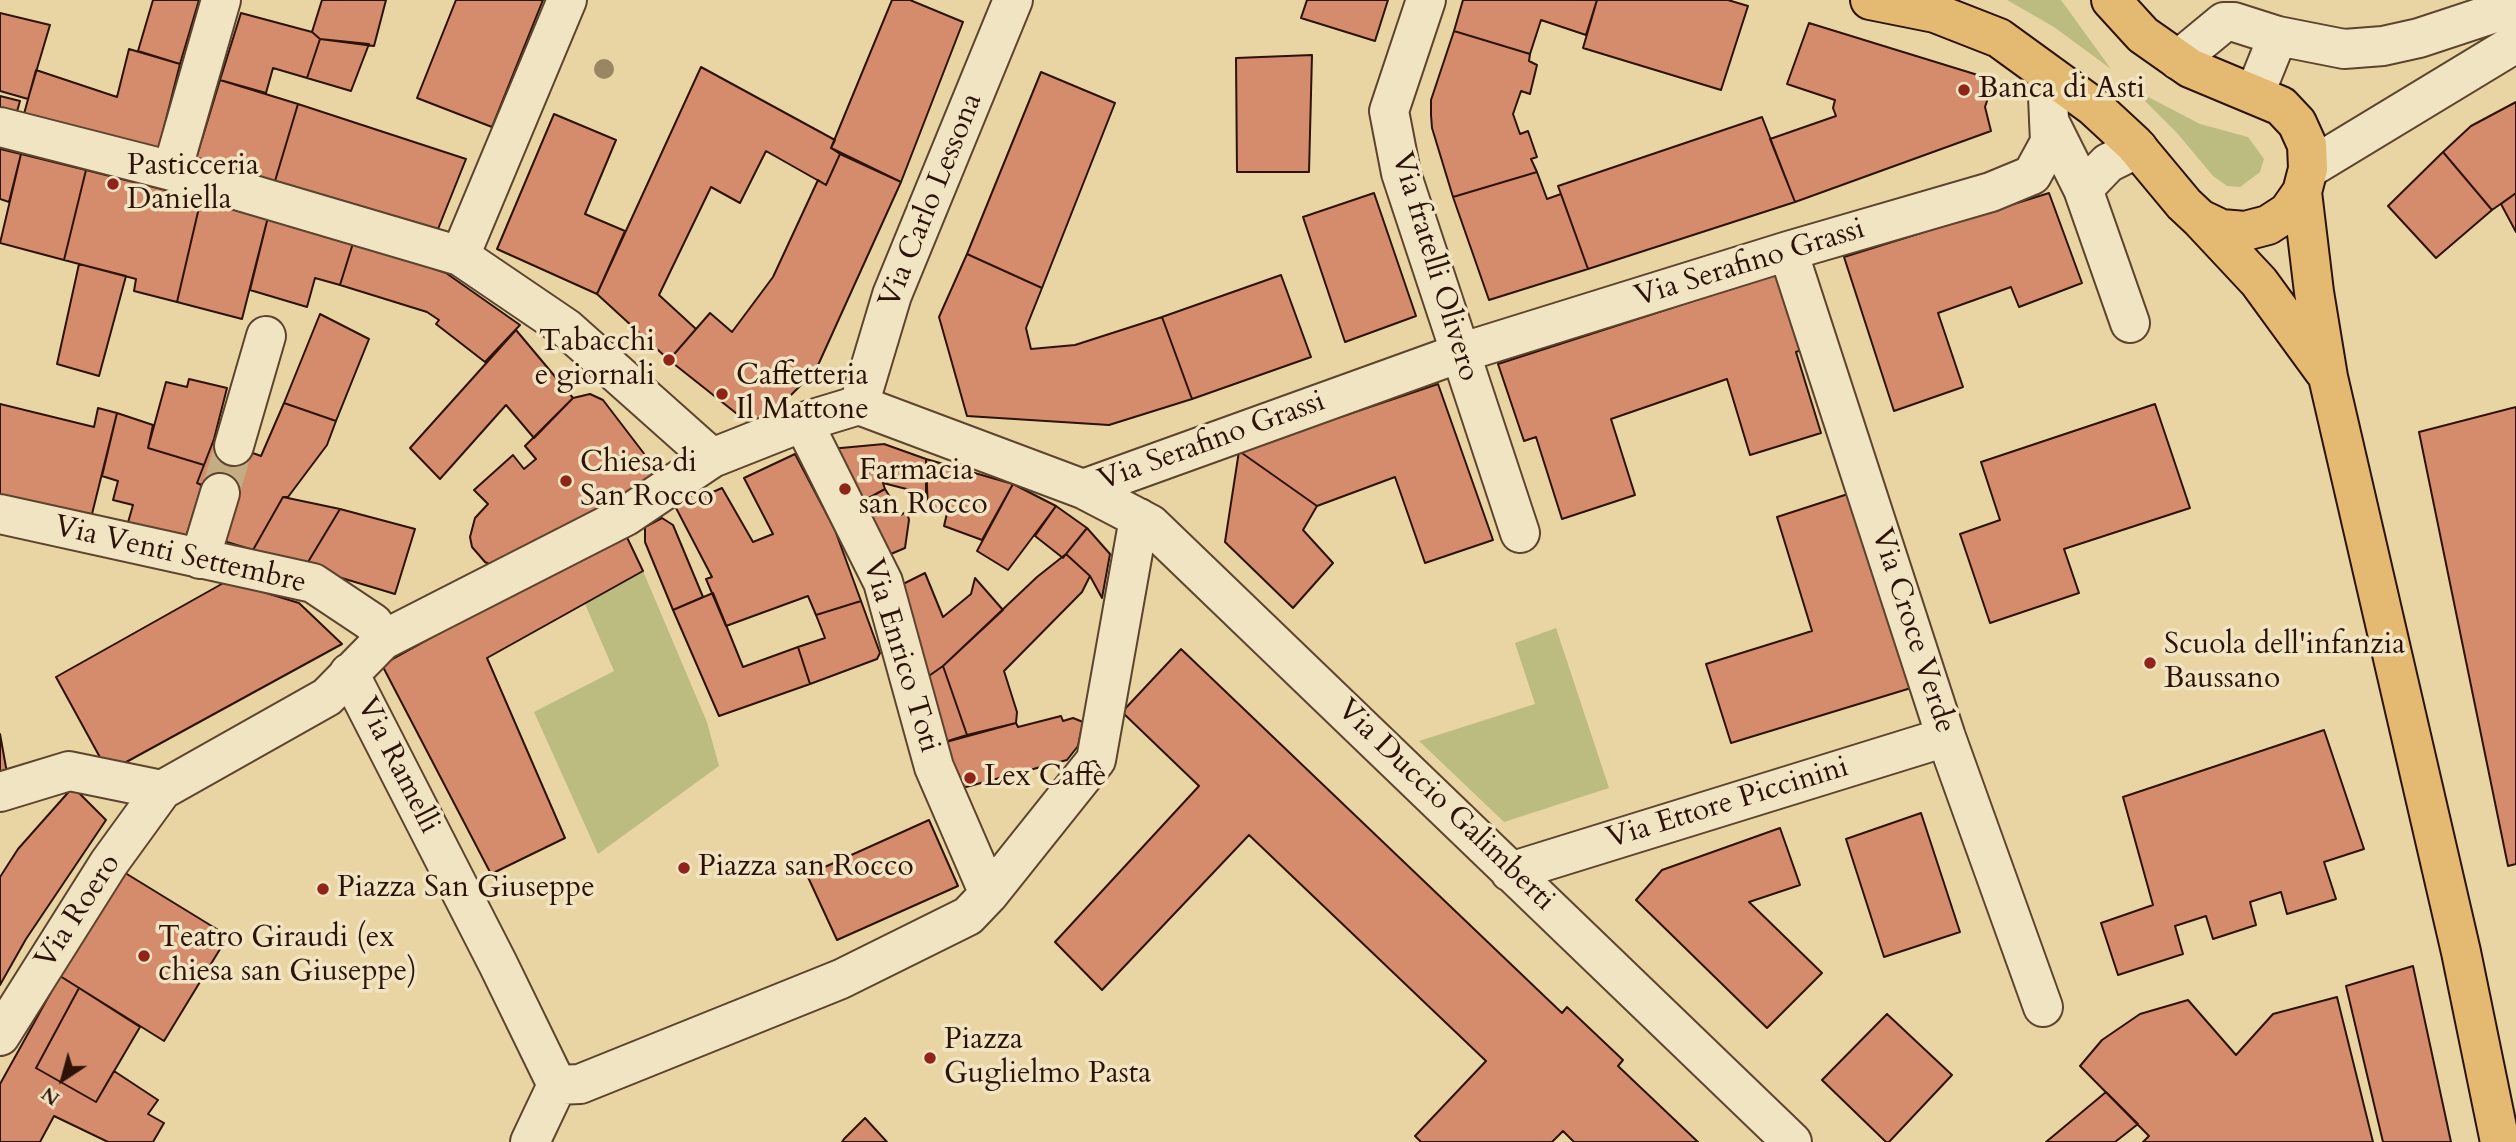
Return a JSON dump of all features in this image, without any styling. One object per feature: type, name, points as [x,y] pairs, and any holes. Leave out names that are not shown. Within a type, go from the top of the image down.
[{"type":"main road","points":[[1870,0],[1926,7],[1999,38],[2094,107],[2138,148],[2184,204],[2259,282],[2328,377]]},
{"type":"main road","points":[[2111,0],[2143,35],[2190,68],[2281,106],[2297,123],[2307,145],[2305,181],[2314,292],[2328,377],[2461,951],[2500,1142]]},
{"type":"main road","points":[[2200,219],[2221,229],[2245,231],[2269,225],[2288,212],[2305,181]]},
{"type":"street","points":[[172,171],[221,0]]},
{"type":"street","points":[[460,256],[567,0]]},
{"type":"street","name":"Via Carlo Lessona","points":[[859,405],[892,295],[1013,0]]},
{"type":"street","name":"Via fratelli Olivero","points":[[1426,0],[1389,111],[1401,173],[1520,533]]},
{"type":"street","points":[[2178,60],[2224,22],[2248,25],[2278,36],[2344,49],[2383,46],[2418,38],[2516,6]]},
{"type":"street","points":[[2255,93],[2278,36]]},
{"type":"street","points":[[2305,181],[2516,43]]},
{"type":"street","name":"Via Serafino Grassi","points":[[859,405],[1083,489],[1460,353],[1788,251],[1991,192],[2032,175],[2050,142],[2047,74]]},
{"type":"street","points":[[2049,121],[2083,189],[2130,323]]},
{"type":"street","points":[[0,127],[172,171],[460,256],[566,328],[712,458]]},
{"type":"street","points":[[2083,189],[2108,163],[2138,148]]},
{"type":"street","name":"Via Croce Verde","points":[[1788,251],[1946,737],[2043,1007]]},
{"type":"street","points":[[234,446],[266,336]]},
{"type":"street","points":[[0,792],[69,771],[162,790],[327,697],[383,640],[626,516],[712,458],[803,422],[859,405]]},
{"type":"street","name":"Via Enrico Toti","points":[[803,422],[883,582],[934,766],[989,894]]},
{"type":"street","name":"Via Duccio Galimberti","points":[[1083,489],[1150,524],[1792,1142]]},
{"type":"street","points":[[200,559],[220,494]]},
{"type":"street","name":"Via Venti Settembre","points":[[0,514],[313,583],[373,623],[383,640]]},
{"type":"street","points":[[530,1142],[556,1085],[580,1084],[841,979],[968,916],[989,894],[1096,760],[1139,518]]},
{"type":"street","name":"Via Ramelli","points":[[349,673],[479,926],[556,1085]]},
{"type":"street","name":"Via Ettore Piccinini","points":[[1510,872],[1946,737]]},
{"type":"street","name":"Via Roero","points":[[0,1036],[109,863],[162,790]]},
{"type":"green space","points":[[2007,0],[2061,0],[2111,69],[2054,27]]},
{"type":"green space","points":[[2133,89],[2200,124],[2248,137],[2264,159],[2260,172],[2240,187],[2227,186],[2213,176],[2177,133]]},
{"type":"green space","points":[[643,571],[707,722],[719,766],[598,854],[534,712],[614,671],[585,604]]},
{"type":"green space","points":[[1556,628],[1609,788],[1504,822],[1419,741],[1535,704],[1515,643]]},
{"type":"building","points":[[153,0],[199,0],[180,64],[138,51]]},
{"type":"building","points":[[322,0],[386,0],[374,46],[320,39],[312,32]]},
{"type":"building","points":[[456,0],[543,0],[492,127],[417,98]]},
{"type":"building","points":[[892,0],[910,0],[963,22],[901,182],[831,148]]},
{"type":"building","points":[[1307,0],[1388,0],[1375,41],[1301,18]]},
{"type":"building","points":[[1463,0],[1597,0],[1586,35],[1541,20],[1530,54],[1454,31]]},
{"type":"building","points":[[1597,0],[1728,0],[1748,6],[1721,90],[1583,48]]},
{"type":"building","points":[[0,13],[50,25],[28,99],[0,91]]},
{"type":"building","points":[[241,13],[312,32],[320,39],[307,78],[273,68],[266,93],[220,80]]},
{"type":"building","points":[[1809,23],[1994,80],[1985,107],[1991,131],[1795,202],[1770,139],[1836,116],[1833,108],[1835,100],[1787,84]]},
{"type":"building","points":[[1454,31],[1530,54],[1529,61],[1537,65],[1530,94],[1521,91],[1513,114],[1520,134],[1528,131],[1537,157],[1531,159],[1537,172],[1453,197],[1432,128],[1431,100]]},
{"type":"building","points":[[320,39],[369,44],[351,91],[307,78]]},
{"type":"building","points":[[129,49],[180,64],[158,151],[24,114],[36,70],[117,97]]},
{"type":"building","points":[[1312,55],[1309,172],[1237,172],[1236,58]]},
{"type":"building","points":[[701,67],[835,140],[831,148],[840,154],[826,185],[766,151],[740,203],[711,187],[659,295],[696,329],[669,360],[597,294]]},
{"type":"building","points":[[1041,72],[1115,103],[1042,288],[967,254]]},
{"type":"building","points":[[220,80],[298,104],[275,181],[196,159]]},
{"type":"building","points":[[0,96],[20,101],[16,115],[0,110]]},
{"type":"building","points":[[2516,102],[2516,193],[2492,210],[2443,152],[2471,126]]},
{"type":"building","points":[[298,104],[466,159],[438,229],[275,181]]},
{"type":"building","points":[[554,114],[616,140],[585,214],[625,231],[597,294],[497,249]]},
{"type":"building","points":[[1762,117],[1795,202],[1588,269],[1558,186]]},
{"type":"building","points":[[0,149],[21,154],[9,202],[0,199]]},
{"type":"building","points":[[2443,152],[2492,210],[2436,258],[2388,206]]},
{"type":"building","points":[[21,154],[86,170],[64,260],[0,243]]},
{"type":"building","points":[[840,154],[901,182],[819,363],[779,407],[751,425],[669,360],[710,313],[732,332],[773,277],[818,180],[826,185]]},
{"type":"building","points":[[86,170],[201,199],[177,302],[134,291],[136,279],[64,260]]},
{"type":"building","points":[[1537,172],[1547,199],[1561,194],[1588,269],[1489,300],[1453,197]]},
{"type":"building","points":[[1374,193],[1416,316],[1345,342],[1303,217]]},
{"type":"building","points":[[2049,193],[2082,283],[2019,307],[2011,287],[1938,313],[1963,387],[1894,411],[1844,257]]},
{"type":"building","points":[[2516,193],[2516,232],[2501,204]]},
{"type":"building","points":[[201,199],[268,217],[242,319],[177,302]]},
{"type":"building","points":[[268,217],[354,240],[340,285],[315,278],[307,307],[250,290]]},
{"type":"building","points":[[354,240],[446,273],[520,325],[485,362],[436,324],[439,320],[427,312],[340,285]]},
{"type":"building","points":[[967,254],[1042,288],[1026,328],[1031,349],[1075,345],[1162,317],[1192,399],[1109,425],[967,416],[939,317]]},
{"type":"building","points":[[79,264],[126,276],[99,376],[57,364]]},
{"type":"building","points":[[1786,271],[1810,347],[1796,352],[1821,433],[1750,455],[1727,379],[1611,419],[1635,495],[1562,519],[1536,437],[1524,441],[1498,364]]},
{"type":"building","points":[[1281,275],[1311,357],[1192,399],[1162,317]]},
{"type":"building","points":[[320,314],[369,339],[336,421],[284,403]]},
{"type":"building","points":[[516,330],[573,398],[534,438],[506,405],[440,479],[410,448]]},
{"type":"building","points":[[189,379],[227,388],[214,439],[204,465],[148,448],[166,382],[187,387]]},
{"type":"building","points":[[1438,384],[1493,540],[1425,563],[1395,477],[1317,506],[1239,451]]},
{"type":"building","name":"Chiesa di San Rocco","points":[[590,394],[603,400],[652,464],[652,477],[581,528],[495,567],[485,562],[472,547],[470,537],[475,518],[488,504],[474,490],[513,455],[524,469],[536,459],[525,446],[573,398]]},
{"type":"building","points":[[284,403],[336,421],[327,445],[288,497],[283,497],[253,550],[217,539],[233,500],[197,483],[214,439],[261,456]]},
{"type":"building","points":[[0,404],[94,427],[98,408],[117,413],[91,518],[0,499]]},
{"type":"building","points":[[2155,404],[2190,508],[2064,549],[2079,593],[1990,623],[1960,534],[2000,520],[1981,462]]},
{"type":"building","points":[[2516,407],[2516,864],[2508,866],[2419,432]]},
{"type":"building","points":[[117,413],[153,425],[148,448],[204,465],[197,483],[202,485],[185,540],[127,526],[133,505],[113,500],[118,481],[102,476]]},
{"type":"building","points":[[884,444],[926,459],[926,494],[883,483],[885,489],[854,506],[830,449]]},
{"type":"building","points":[[1239,451],[1317,506],[1303,530],[1333,563],[1293,608],[1225,542]]},
{"type":"building","points":[[795,454],[835,530],[861,601],[816,615],[808,596],[726,626],[706,579],[712,577],[676,508],[722,488],[753,542],[773,534],[744,478]]},
{"type":"building","points":[[926,459],[1013,484],[982,540],[944,526],[948,509],[928,512]]},
{"type":"building","points":[[1013,484],[1056,506],[1008,570],[977,551]]},
{"type":"building","points":[[885,489],[901,515],[907,511],[909,520],[905,548],[879,559],[854,506]]},
{"type":"building","points":[[1848,494],[1911,688],[1731,743],[1706,664],[1812,631],[1777,517]]},
{"type":"building","points":[[283,497],[340,509],[305,567],[253,550]]},
{"type":"building","points":[[1056,506],[1087,528],[1063,558],[1035,536]]},
{"type":"building","points":[[340,509],[415,529],[395,594],[305,567]]},
{"type":"building","points":[[662,518],[673,525],[703,597],[673,610],[645,542],[645,527]]},
{"type":"building","points":[[1087,528],[1110,554],[1102,598],[1090,576],[1066,554]]},
{"type":"building","points":[[624,531],[643,571],[487,658],[565,838],[491,874],[382,665]]},
{"type":"building","points":[[1066,554],[1090,576],[1082,592],[1004,671],[1017,712],[1016,723],[967,735],[943,666],[1037,577]]},
{"type":"building","points":[[925,573],[943,617],[971,594],[975,578],[1003,610],[943,666],[916,685],[893,589]]},
{"type":"building","points":[[227,581],[299,603],[342,644],[108,772],[56,677]]},
{"type":"building","points":[[713,593],[743,667],[798,647],[810,684],[719,716],[673,610]]},
{"type":"building","points":[[861,601],[880,653],[877,659],[810,684],[798,647],[825,638],[816,615]]},
{"type":"building","points":[[1181,649],[1562,1013],[1567,1007],[1623,1060],[1618,1066],[1698,1142],[1574,1142],[1563,1131],[1552,1142],[1421,1142],[1415,1136],[1486,1061],[1249,835],[1102,990],[1055,942],[1199,786],[1122,712]]},
{"type":"building","points":[[943,666],[967,735],[935,745],[916,685]]},
{"type":"building","points":[[1061,716],[1063,721],[1073,718],[1083,722],[1078,746],[1067,760],[951,791],[935,745],[1016,723],[1018,727]]},
{"type":"building","points":[[2324,730],[2364,849],[2324,862],[2336,899],[2287,914],[2281,892],[2250,902],[2256,925],[2213,939],[2206,916],[2175,926],[2183,954],[2118,975],[2101,923],[2153,905],[2123,797]]},
{"type":"building","points":[[0,734],[7,773],[0,775]]},
{"type":"building","points":[[73,787],[106,820],[26,939],[0,985],[0,877],[18,849]]},
{"type":"building","points":[[1921,813],[1960,932],[1884,957],[1846,839]]},
{"type":"building","points":[[929,820],[958,886],[837,940],[807,875]]},
{"type":"building","points":[[1780,828],[1800,885],[1749,902],[1822,973],[1767,1028],[1636,900],[1662,870]]},
{"type":"building","name":"Teatro Giraudi (ex chiesa san Giuseppe)","points":[[122,871],[228,936],[164,1041],[60,976]]},
{"type":"building","points":[[2413,966],[2451,1142],[2383,1142],[2346,986]]},
{"type":"building","points":[[60,976],[79,988],[36,1068],[96,1102],[114,1071],[158,1100],[148,1114],[164,1123],[153,1142],[108,1142],[54,1116],[40,1142],[0,1142],[0,1084]]},
{"type":"building","points":[[79,988],[140,1027],[96,1102],[36,1068]]},
{"type":"building","points":[[2337,997],[2373,1142],[2143,1142],[2149,1136],[2080,1066],[2102,1040],[2140,1014],[2188,1000],[2236,1055],[2273,1014]]},
{"type":"building","points":[[1887,1014],[1952,1075],[1889,1142],[1822,1080]]},
{"type":"building","points":[[2106,1092],[2138,1124],[2115,1142],[2046,1142]]},
{"type":"building","points":[[865,1118],[887,1142],[842,1142],[844,1139]]},
{"type":"tunnel","points":[[220,493],[234,446]]},
{"type":"place","name":"Banca di Asti","points":[[1964,90]]},
{"type":"place","name":"Pasticceria Daniella","points":[[113,184]]},
{"type":"place","name":"Tabacchi e giornali","points":[[669,360]]},
{"type":"place","name":"Caffetteria Il Mattone","points":[[722,394]]},
{"type":"place","name":"Chiesa di San Rocco","points":[[566,481]]},
{"type":"place","name":"Farmacia san Rocco","points":[[845,489]]},
{"type":"place","name":"Scuola dell'infanzia Baussano","points":[[2150,663]]},
{"type":"place","name":"Lex Caffè","points":[[970,778]]},
{"type":"place","name":"Piazza san Rocco","points":[[684,868]]},
{"type":"place","name":"Piazza San Giuseppe","points":[[323,889]]},
{"type":"place","name":"Teatro Giraudi (ex chiesa san Giuseppe)","points":[[144,956]]},
{"type":"place","name":"Piazza Guglielmo Pasta","points":[[930,1058]]}]
